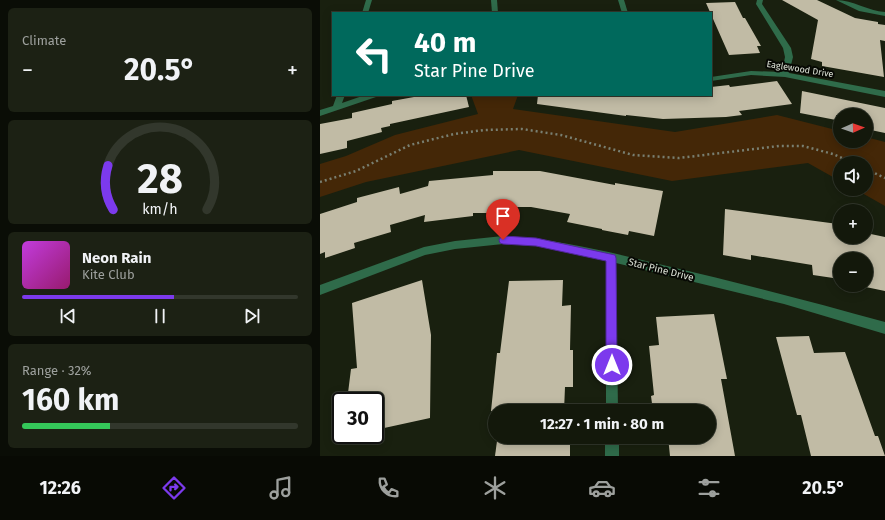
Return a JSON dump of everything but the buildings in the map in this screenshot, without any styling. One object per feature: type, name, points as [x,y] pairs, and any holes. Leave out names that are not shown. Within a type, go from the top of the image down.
[{"type":"street","points":[[365,12],[369,0]]},
{"type":"street","points":[[494,0],[495,12]]},
{"type":"street","points":[[621,0],[625,12]]},
{"type":"street","points":[[760,0],[759,4],[787,48],[789,57],[785,75]]},
{"type":"street","points":[[839,0],[855,8],[876,14],[885,14]]},
{"type":"street","name":"Eaglewood Drive","points":[[712,78],[751,72],[785,75],[885,94]]},
{"type":"street","points":[[337,107],[341,96]]},
{"type":"street","points":[[320,113],[370,96]]},
{"type":"street","name":"Star Pine Drive","points":[[320,290],[424,251],[455,244],[503,240],[536,242],[611,258],[784,299],[884,330]]},
{"type":"street","points":[[611,258],[612,404]]},
{"type":"street","points":[[612,444],[612,456]]},
{"type":"path","points":[[320,182],[356,170],[410,145],[454,134],[492,130],[522,129],[553,134],[633,155],[679,158],[779,146],[803,146],[837,156]]},
{"type":"path","points":[[873,172],[885,178]]},
{"type":"shaded area","points":[[471,96],[518,96],[513,109],[675,132],[777,115],[833,129],[833,148],[873,148],[873,139],[885,142],[885,206],[867,196],[873,196],[873,156],[833,156],[833,177],[808,163],[672,181],[519,150],[366,182],[320,197],[320,164],[346,156],[395,135],[478,114]]},
{"type":"route","points":[[503,240],[536,242],[611,258],[612,365]]}]
